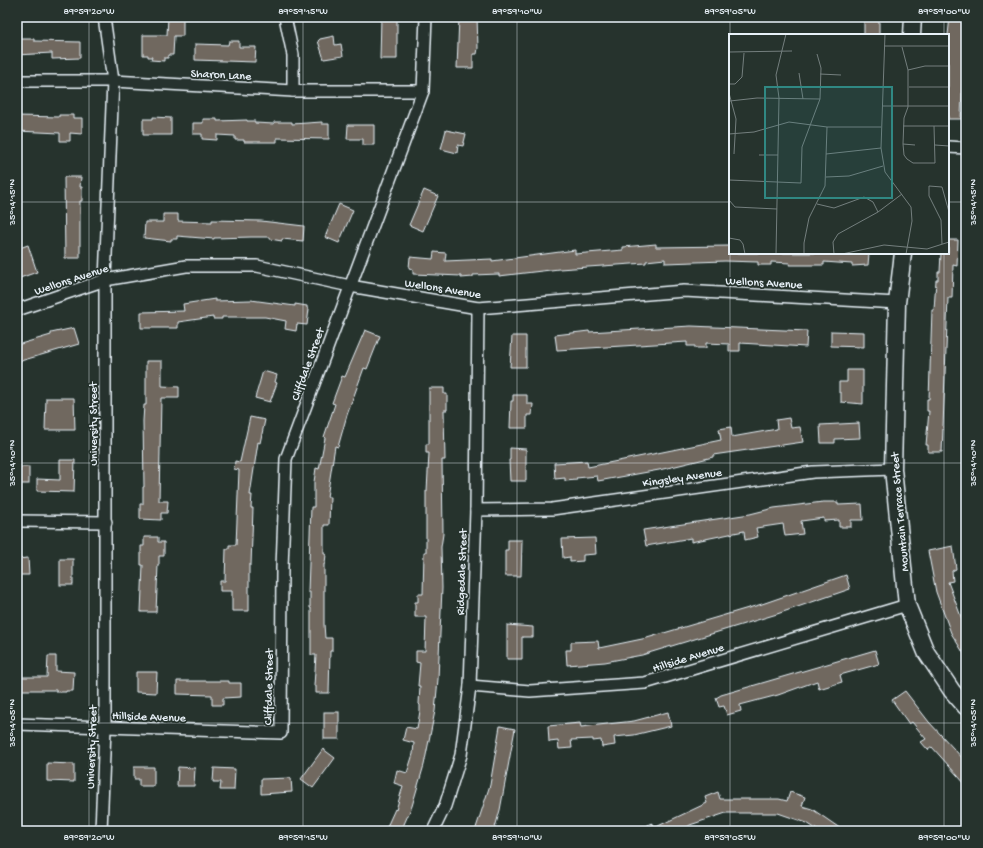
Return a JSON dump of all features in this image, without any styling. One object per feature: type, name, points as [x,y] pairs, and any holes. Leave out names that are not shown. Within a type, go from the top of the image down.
[{"type":"street","name":"University Street","points":[[101,831],[105,728],[105,280],[113,81],[104,17]]},
{"type":"street","points":[[285,17],[293,55],[293,90]]},
{"type":"street","name":"Cliffdale Street","points":[[280,733],[282,568],[286,459],[423,92],[426,17]]},
{"type":"street","points":[[912,17],[912,34]]},
{"type":"street","name":"Sharon Lane","points":[[17,81],[113,81],[293,90],[423,92]]},
{"type":"street","points":[[949,147],[966,148]]},
{"type":"street","name":"Mountain Terrace Street","points":[[903,254],[897,303],[892,469],[907,605],[926,652],[952,691],[966,707]]},
{"type":"street","name":"Wellons Avenue","points":[[17,310],[105,280],[186,266],[257,266],[350,286],[478,308],[684,291],[897,303]]},
{"type":"street","name":"Ridgedale Street","points":[[433,831],[445,806],[461,755],[470,686],[476,510],[478,308]]},
{"type":"street","name":"Kingsley Avenue","points":[[476,510],[552,509],[813,472],[892,469]]},
{"type":"street","points":[[17,521],[106,522]]},
{"type":"street","name":"Hillside Avenue","points":[[470,686],[530,691],[646,684],[907,605]]},
{"type":"street","name":"Hillside Avenue","points":[[17,724],[280,733]]},
{"type":"building","points":[[168,17],[183,17],[183,36],[174,36],[173,55],[168,55],[168,58],[164,58],[164,61],[151,60],[152,57],[143,55],[143,35],[167,35]]},
{"type":"building","points":[[381,17],[397,17],[397,59],[380,59]]},
{"type":"building","points":[[459,17],[477,17],[478,48],[477,54],[473,54],[473,68],[457,68]]},
{"type":"building","points":[[864,17],[879,17],[879,34],[864,34]]},
{"type":"building","points":[[950,17],[965,17],[961,119],[949,119],[948,34]]},
{"type":"building","points":[[334,36],[335,45],[341,44],[343,56],[324,59],[318,41],[320,39]]},
{"type":"building","points":[[17,39],[80,42],[80,58],[52,59],[52,53],[17,55]]},
{"type":"building","points":[[229,41],[239,41],[239,47],[256,47],[255,62],[195,60],[195,44],[228,45]]},
{"type":"building","points":[[59,115],[73,115],[73,118],[82,118],[82,134],[70,133],[70,141],[60,141],[60,133],[17,131],[17,116],[59,117]]},
{"type":"building","points":[[153,117],[171,118],[171,135],[143,135],[143,119],[153,119]]},
{"type":"building","points":[[203,119],[217,119],[217,121],[247,120],[255,121],[255,123],[274,124],[274,122],[292,122],[292,124],[322,122],[322,124],[329,124],[329,139],[277,138],[277,142],[244,142],[244,140],[235,140],[235,136],[217,135],[217,140],[202,139],[202,134],[193,134],[193,123],[203,123]]},
{"type":"building","points":[[348,125],[374,125],[374,145],[363,145],[363,139],[347,139]]},
{"type":"building","points":[[446,130],[466,134],[463,146],[458,145],[457,153],[441,149]]},
{"type":"building","points":[[64,177],[81,177],[80,187],[82,187],[82,201],[80,201],[80,258],[65,258]]},
{"type":"building","points":[[424,190],[438,196],[423,231],[409,225]]},
{"type":"building","points":[[339,204],[353,210],[339,243],[325,237]]},
{"type":"building","points":[[163,214],[178,214],[178,221],[261,221],[304,226],[303,241],[282,239],[282,241],[270,239],[270,237],[214,239],[177,236],[177,239],[171,239],[171,241],[144,238],[145,222],[163,222]]},
{"type":"building","points":[[949,240],[958,240],[957,266],[953,265],[952,298],[948,298],[942,452],[928,452],[928,445],[926,445],[929,411],[927,411],[927,399],[929,399],[932,310],[934,310],[936,280],[938,280],[938,272],[940,272],[941,254],[949,254]]},
{"type":"building","points":[[656,244],[656,247],[729,246],[729,254],[869,254],[868,265],[852,266],[852,264],[824,262],[824,265],[789,265],[790,263],[771,262],[771,265],[758,265],[758,262],[725,261],[665,263],[665,259],[646,261],[646,263],[559,269],[499,276],[499,274],[473,275],[473,277],[461,278],[461,276],[413,274],[413,269],[409,268],[410,257],[433,259],[434,252],[446,253],[445,261],[492,259],[492,261],[575,250],[575,254],[623,250],[623,247]]},
{"type":"building","points":[[28,245],[37,272],[17,279],[17,249]]},
{"type":"building","points":[[215,299],[215,301],[251,300],[295,306],[295,304],[307,306],[309,309],[307,325],[297,324],[296,331],[285,329],[286,321],[265,317],[222,317],[222,319],[213,319],[213,317],[178,322],[178,328],[141,328],[141,312],[184,311],[183,304]]},
{"type":"building","points":[[691,326],[807,331],[806,347],[740,343],[740,351],[729,351],[729,344],[706,343],[706,348],[695,348],[695,346],[687,346],[687,342],[557,350],[555,335],[589,331]]},
{"type":"building","points":[[74,328],[79,344],[17,362],[17,345],[51,335],[51,333]]},
{"type":"building","points":[[365,330],[380,336],[367,369],[364,368],[347,415],[338,447],[335,446],[327,497],[330,497],[329,525],[324,525],[324,554],[326,554],[324,564],[324,624],[325,638],[332,638],[332,651],[330,651],[329,693],[316,693],[316,686],[314,686],[316,655],[311,655],[311,608],[310,592],[308,592],[311,507],[314,507],[314,482],[316,468],[319,469],[324,437],[335,404],[332,403],[342,376],[345,377]]},
{"type":"building","points":[[831,331],[864,332],[864,347],[831,346]]},
{"type":"building","points":[[512,336],[526,336],[526,367],[510,367]]},
{"type":"building","points":[[146,361],[162,361],[162,386],[179,387],[179,398],[161,398],[159,501],[168,501],[167,513],[161,513],[161,520],[140,519],[140,504],[143,504],[144,487],[143,421],[144,405],[146,405]]},
{"type":"building","points":[[847,370],[863,370],[863,404],[841,402],[839,382],[847,382]]},
{"type":"building","points":[[263,371],[277,375],[275,382],[277,383],[270,402],[255,398]]},
{"type":"building","points":[[429,388],[444,388],[444,394],[447,394],[447,410],[444,410],[445,460],[442,460],[442,588],[435,711],[424,765],[412,806],[401,831],[385,831],[395,809],[396,810],[403,786],[394,783],[397,770],[407,773],[413,754],[414,743],[403,740],[406,727],[417,729],[420,711],[420,686],[418,686],[420,663],[416,662],[416,651],[425,651],[426,617],[415,617],[415,602],[418,602],[418,594],[423,594],[424,552],[426,552],[426,491],[429,453],[426,453],[426,444],[429,444]]},
{"type":"building","points":[[513,395],[527,395],[527,404],[533,404],[532,415],[527,415],[527,428],[510,428],[511,401],[513,401]]},
{"type":"building","points":[[46,398],[74,398],[75,430],[45,430]]},
{"type":"building","points":[[250,417],[265,420],[260,443],[258,442],[250,495],[252,495],[251,508],[253,508],[251,565],[249,565],[249,611],[232,611],[232,591],[220,591],[220,581],[225,581],[226,549],[229,549],[229,545],[236,545],[239,470],[234,469],[235,461],[240,462]]},
{"type":"building","points":[[789,418],[791,428],[800,427],[803,442],[713,455],[713,457],[659,470],[598,481],[597,476],[576,478],[577,480],[565,481],[565,478],[555,479],[554,463],[587,461],[588,467],[721,440],[719,429],[731,427],[732,437],[777,429],[776,420]]},
{"type":"building","points":[[859,423],[860,438],[835,439],[835,443],[821,443],[820,425]]},
{"type":"building","points":[[510,448],[526,449],[526,481],[510,481]]},
{"type":"building","points":[[60,460],[75,460],[74,492],[37,491],[37,479],[60,480]]},
{"type":"building","points":[[17,467],[29,467],[29,484],[17,484]]},
{"type":"building","points":[[823,502],[838,502],[838,505],[862,504],[863,520],[851,520],[851,527],[839,527],[839,520],[824,521],[824,518],[801,521],[803,534],[785,536],[783,524],[756,528],[758,537],[745,540],[744,531],[691,542],[691,538],[646,546],[643,530],[750,514],[774,508]]},
{"type":"building","points":[[144,537],[158,537],[158,542],[164,542],[164,556],[159,556],[156,612],[141,612],[143,565],[141,565],[141,546],[144,546]]},
{"type":"building","points":[[595,538],[596,554],[583,555],[583,561],[570,562],[570,557],[563,558],[562,539]]},
{"type":"building","points":[[508,540],[522,540],[521,576],[505,576],[505,550],[508,550]]},
{"type":"building","points":[[953,546],[956,569],[952,571],[953,581],[948,582],[966,630],[966,657],[951,633],[936,592],[928,551]]},
{"type":"building","points":[[28,558],[29,575],[17,575],[17,559]]},
{"type":"building","points":[[60,559],[73,559],[73,585],[60,585]]},
{"type":"building","points":[[846,575],[850,589],[777,614],[642,655],[605,662],[567,665],[566,650],[571,650],[571,642],[598,641],[599,648],[647,638],[762,604]]},
{"type":"building","points":[[507,625],[533,627],[533,637],[522,637],[522,659],[507,659]]},
{"type":"building","points":[[875,650],[879,664],[840,675],[842,682],[819,689],[817,681],[778,695],[740,705],[741,711],[727,715],[724,706],[719,707],[716,698],[721,695]]},
{"type":"building","points":[[48,656],[56,656],[56,671],[74,672],[73,691],[56,692],[56,690],[17,690],[17,677],[47,677]]},
{"type":"building","points":[[136,672],[157,672],[156,693],[136,692]]},
{"type":"building","points":[[177,681],[229,681],[229,683],[241,683],[241,697],[223,698],[223,705],[212,705],[212,695],[177,694]]},
{"type":"building","points":[[905,691],[929,722],[966,762],[966,785],[932,747],[928,750],[921,742],[926,739],[912,722],[909,724],[892,700]]},
{"type":"building","points":[[324,712],[339,712],[339,739],[324,739]]},
{"type":"building","points":[[668,712],[671,726],[634,735],[614,737],[615,745],[602,747],[601,740],[593,741],[593,739],[571,740],[572,748],[559,749],[558,741],[549,742],[548,726],[580,723],[581,727],[634,721]]},
{"type":"building","points":[[500,726],[515,729],[500,810],[494,831],[475,831],[490,785]]},
{"type":"building","points":[[323,749],[335,758],[313,788],[301,779]]},
{"type":"building","points":[[47,763],[74,764],[74,782],[47,781]]},
{"type":"building","points":[[134,767],[154,767],[154,786],[139,786],[139,779],[134,779]]},
{"type":"building","points":[[178,767],[195,768],[194,786],[177,786]]},
{"type":"building","points":[[214,768],[235,769],[234,790],[220,790],[221,782],[213,782]]},
{"type":"building","points":[[291,778],[292,792],[261,794],[261,779]]},
{"type":"building","points":[[718,792],[720,799],[779,799],[787,801],[790,792],[805,797],[802,806],[812,809],[844,831],[819,831],[807,823],[778,813],[726,813],[690,825],[681,831],[657,831],[656,827],[707,803],[705,797]]}]
